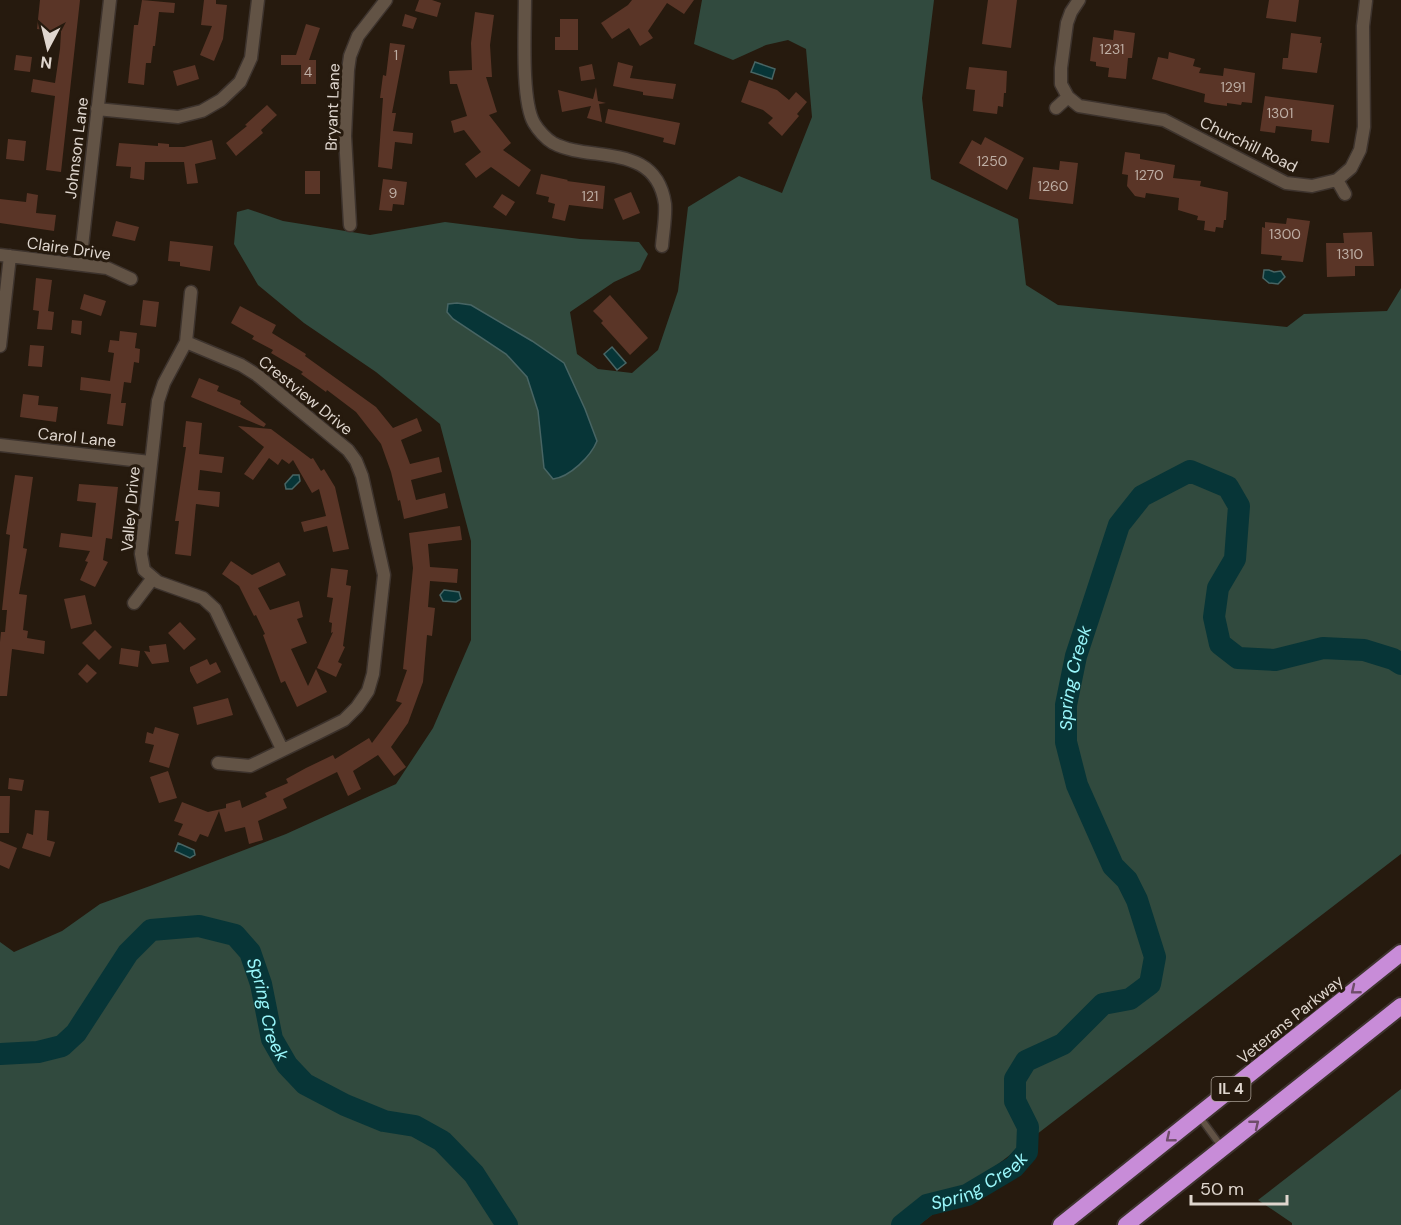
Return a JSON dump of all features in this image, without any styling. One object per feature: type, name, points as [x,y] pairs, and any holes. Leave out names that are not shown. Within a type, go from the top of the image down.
[{"type":"highway","name":"Veterans Parkway","points":[[1061,1225],[1401,953]]},
{"type":"highway","name":"IL 4","points":[[1126,1225],[1401,1006]]},
{"type":"street","name":"Johnson Lane","points":[[80,264],[110,0]]},
{"type":"street","points":[[97,110],[177,117],[202,111],[221,100],[240,82],[251,58],[258,0]]},
{"type":"street","name":"Bryant Lane","points":[[350,225],[345,136],[346,84],[350,56],[358,36],[386,0]]},
{"type":"street","points":[[525,0],[526,101],[534,123],[552,142],[565,148],[629,159],[644,168],[661,190],[665,217],[662,246]]},
{"type":"street","points":[[1056,108],[1068,97],[1061,84],[1061,68],[1067,23],[1079,0]]},
{"type":"street","points":[[1345,194],[1337,180],[1351,168],[1360,150],[1364,127],[1363,26],[1366,1]]},
{"type":"street","name":"Churchill Road","points":[[1068,97],[1079,106],[1164,120],[1286,183],[1311,186],[1337,180]]},
{"type":"street","points":[[0,346],[5,255]]},
{"type":"street","name":"Claire Drive","points":[[5,255],[107,268],[131,279]]},
{"type":"street","name":"Valley Drive","points":[[153,578],[144,570],[141,554],[158,401],[164,383],[186,342],[191,292]]},
{"type":"street","name":"Crestview Drive","points":[[186,342],[241,365],[257,375],[348,450],[356,461],[362,476],[384,575],[374,674],[368,692],[357,707],[344,720],[250,766],[218,763]]},
{"type":"street","name":"Carol Lane","points":[[0,445],[150,462]]},
{"type":"street","points":[[134,603],[153,578],[158,582],[203,598],[215,609],[282,749]]},
{"type":"lane","points":[[1198,1115],[1223,1149]]},
{"type":"green space","points":[[702,0],[934,0],[922,98],[931,179],[1018,219],[1026,285],[1058,305],[1287,327],[1304,314],[1387,311],[1401,288],[1401,854],[919,1225],[0,1225],[0,942],[14,952],[62,931],[100,904],[286,834],[396,784],[433,728],[471,640],[471,541],[440,424],[376,372],[304,323],[258,285],[234,244],[237,212],[248,209],[283,221],[370,235],[445,222],[580,239],[639,242],[648,254],[640,270],[614,282],[570,312],[577,354],[598,369],[632,373],[658,350],[678,291],[688,207],[739,176],[782,193],[812,117],[806,49],[788,40],[766,45],[733,60],[694,44]]},
{"type":"green space","points":[[1401,1089],[1401,1225],[1292,1225],[1258,1200]]},
{"type":"water","points":[[755,62],[775,69],[772,79],[751,72]]},
{"type":"water","points":[[1264,270],[1281,271],[1285,277],[1278,284],[1269,283],[1263,278]]},
{"type":"water","points":[[448,304],[471,305],[564,363],[597,441],[585,459],[573,470],[553,479],[544,468],[538,411],[527,377],[506,354],[453,319],[447,312]]},
{"type":"water","points":[[612,347],[626,363],[617,370],[604,354]]},
{"type":"water","points":[[293,475],[299,475],[300,481],[292,489],[286,489],[285,484]]},
{"type":"water","points":[[444,590],[459,592],[461,599],[456,602],[443,601],[440,595]]},
{"type":"water","points":[[178,843],[194,850],[195,855],[190,858],[175,851]]},
{"type":"building","points":[[40,0],[80,0],[61,172],[46,170],[55,96],[31,92],[33,79],[55,83],[60,49],[61,32],[37,29]]},
{"type":"building","points":[[142,0],[175,3],[174,13],[159,12],[155,46],[153,46],[151,63],[146,63],[144,85],[128,83],[134,25],[138,25]]},
{"type":"building","points":[[204,0],[216,0],[216,4],[227,5],[223,39],[214,61],[200,55],[212,26],[201,25]]},
{"type":"building","points":[[419,0],[441,3],[437,17],[415,11]]},
{"type":"building","points":[[632,0],[694,0],[684,14],[667,3],[648,31],[653,38],[640,46],[629,28],[612,39],[601,23]]},
{"type":"building","points":[[988,0],[1017,0],[1011,48],[982,44]]},
{"type":"building","points":[[1269,0],[1299,0],[1296,22],[1266,18]]},
{"type":"building","points":[[475,12],[494,15],[490,45],[492,77],[486,77],[497,112],[489,115],[511,143],[503,150],[531,170],[519,187],[491,167],[476,178],[465,164],[481,152],[464,130],[454,133],[451,121],[467,116],[457,84],[450,84],[449,71],[472,70],[471,43]]},
{"type":"building","points":[[405,14],[417,18],[413,29],[402,26]]},
{"type":"building","points":[[560,19],[578,19],[578,50],[555,50],[555,37],[560,37]]},
{"type":"building","points":[[306,24],[320,28],[309,60],[316,60],[316,84],[301,84],[301,65],[281,65],[281,55],[296,55]]},
{"type":"building","points":[[1114,30],[1135,33],[1132,58],[1128,58],[1126,79],[1108,77],[1109,68],[1096,66],[1096,62],[1090,61],[1093,37],[1113,40]]},
{"type":"building","points":[[1291,33],[1321,37],[1317,73],[1282,69],[1283,58],[1288,58]]},
{"type":"building","points":[[390,43],[405,45],[392,113],[396,113],[393,131],[413,133],[412,144],[395,142],[392,169],[378,167],[383,98],[380,98],[383,75],[386,76]]},
{"type":"building","points":[[1169,52],[1195,59],[1193,66],[1201,68],[1199,73],[1223,76],[1224,68],[1255,73],[1252,103],[1242,102],[1241,105],[1227,103],[1227,106],[1212,104],[1204,102],[1205,94],[1152,79],[1158,57],[1168,59]]},
{"type":"building","points":[[16,55],[32,57],[30,72],[14,70]]},
{"type":"building","points":[[618,62],[633,66],[630,78],[676,84],[673,99],[643,95],[643,92],[613,86]]},
{"type":"building","points":[[592,64],[595,79],[581,81],[579,67]]},
{"type":"building","points":[[195,65],[199,79],[177,86],[173,71]]},
{"type":"building","points":[[969,67],[1007,71],[1003,107],[998,106],[997,114],[973,111],[975,90],[966,89]]},
{"type":"building","points":[[749,80],[777,90],[789,100],[796,92],[807,102],[797,114],[799,116],[782,136],[768,123],[773,118],[763,110],[741,102]]},
{"type":"building","points":[[596,87],[598,101],[606,103],[599,104],[602,122],[587,118],[591,106],[562,112],[558,90],[593,99]]},
{"type":"building","points":[[1265,96],[1334,105],[1329,143],[1311,141],[1312,130],[1276,126],[1275,133],[1260,131]]},
{"type":"building","points":[[267,105],[277,115],[261,130],[263,133],[236,156],[226,143],[247,126],[245,125]]},
{"type":"building","points":[[608,109],[680,123],[675,145],[663,142],[664,138],[605,123]]},
{"type":"building","points":[[985,137],[1024,158],[1007,190],[959,163],[972,140],[981,145]]},
{"type":"building","points":[[8,139],[26,141],[24,161],[6,159]]},
{"type":"building","points":[[212,140],[216,159],[195,164],[198,183],[187,184],[184,162],[145,162],[144,180],[130,178],[131,167],[116,166],[119,143],[158,146],[158,143],[169,144],[169,147],[184,147]]},
{"type":"building","points":[[1125,152],[1140,154],[1140,159],[1175,165],[1173,178],[1201,181],[1200,186],[1228,192],[1226,220],[1224,220],[1223,228],[1216,227],[1215,232],[1204,230],[1205,221],[1197,220],[1198,216],[1178,210],[1179,198],[1146,193],[1145,198],[1135,196],[1127,186],[1128,175],[1122,174]]},
{"type":"building","points":[[1060,161],[1078,163],[1073,204],[1029,199],[1033,167],[1059,170]]},
{"type":"building","points":[[305,171],[320,171],[320,194],[305,194]]},
{"type":"building","points":[[541,174],[567,181],[605,186],[603,209],[569,205],[565,221],[552,218],[555,204],[548,202],[549,197],[536,194]]},
{"type":"building","points":[[383,179],[407,182],[404,205],[393,204],[392,211],[379,210]]},
{"type":"building","points":[[631,192],[640,213],[623,220],[614,199]]},
{"type":"building","points":[[27,193],[38,195],[36,213],[56,215],[54,231],[0,223],[0,199],[26,202]]},
{"type":"building","points":[[502,194],[515,202],[506,216],[493,207]]},
{"type":"building","points":[[1287,218],[1310,221],[1303,262],[1281,260],[1282,256],[1261,254],[1262,227],[1265,228],[1265,222],[1286,224]]},
{"type":"building","points":[[116,221],[139,227],[135,241],[112,236]]},
{"type":"building","points":[[1372,232],[1374,266],[1355,266],[1355,276],[1327,277],[1326,243],[1344,243],[1343,233]]},
{"type":"building","points":[[170,241],[213,246],[210,271],[180,266],[180,262],[168,261]]},
{"type":"building","points":[[36,278],[52,280],[48,311],[54,312],[52,330],[37,329],[39,311],[33,310]]},
{"type":"building","points":[[84,294],[106,301],[101,316],[80,309]]},
{"type":"building","points":[[610,295],[648,338],[630,355],[593,311]]},
{"type":"building","points":[[143,300],[159,302],[156,327],[140,325]]},
{"type":"building","points":[[240,306],[276,325],[272,333],[306,354],[305,356],[376,407],[393,428],[417,418],[422,431],[401,440],[410,464],[439,457],[442,472],[411,480],[416,500],[445,493],[448,508],[404,519],[381,444],[356,412],[301,374],[303,372],[271,353],[273,350],[252,339],[254,336],[231,323]]},
{"type":"building","points":[[72,320],[82,321],[81,335],[71,333]]},
{"type":"building","points":[[120,331],[137,333],[135,348],[140,349],[139,363],[134,362],[131,383],[124,382],[121,403],[126,403],[123,426],[107,424],[111,394],[80,390],[81,377],[110,381],[114,353],[108,352],[110,340],[119,341]]},
{"type":"building","points":[[30,345],[44,346],[42,367],[28,366]]},
{"type":"building","points":[[199,378],[219,386],[217,391],[241,401],[240,404],[266,424],[264,427],[191,397]]},
{"type":"building","points":[[23,394],[39,396],[38,405],[58,407],[56,422],[20,417]]},
{"type":"building","points":[[186,421],[202,423],[199,454],[224,457],[222,473],[200,470],[198,490],[220,492],[219,507],[196,504],[191,556],[175,554],[179,521],[175,521],[186,447],[183,447]]},
{"type":"building","points":[[238,426],[271,429],[311,459],[313,458],[321,471],[324,469],[335,487],[349,549],[333,552],[327,526],[304,532],[301,522],[326,516],[319,489],[312,493],[293,460],[289,464],[282,459],[278,465],[269,458],[253,480],[244,474],[264,447]]},
{"type":"building","points":[[15,475],[33,477],[23,548],[27,549],[19,594],[27,595],[23,630],[28,631],[27,638],[45,641],[44,654],[12,649],[7,696],[0,696],[0,642],[1,632],[5,632],[7,610],[2,610],[10,535],[6,534]]},
{"type":"building","points":[[79,484],[118,487],[112,539],[106,538],[103,560],[108,562],[95,587],[80,580],[90,551],[59,547],[61,533],[92,537],[96,503],[77,501]]},
{"type":"building","points":[[460,526],[462,540],[428,544],[430,567],[458,569],[457,583],[430,581],[428,607],[435,608],[432,636],[427,635],[423,682],[408,723],[391,747],[406,767],[394,776],[378,755],[353,771],[361,789],[348,796],[337,772],[283,799],[287,808],[258,821],[263,840],[249,844],[245,827],[225,832],[219,811],[208,837],[200,834],[196,842],[178,835],[183,824],[174,821],[182,802],[208,812],[226,808],[226,804],[240,800],[242,808],[267,797],[265,793],[288,783],[286,779],[306,768],[333,755],[335,759],[369,738],[372,743],[402,703],[396,701],[407,670],[403,669],[413,568],[409,533]]},
{"type":"building","points":[[231,561],[252,575],[279,562],[286,575],[258,588],[270,610],[299,601],[303,617],[297,619],[307,643],[291,649],[308,686],[316,669],[327,692],[297,707],[285,681],[281,683],[263,635],[265,634],[256,615],[254,616],[239,586],[222,574]]},
{"type":"building","points":[[331,568],[348,570],[346,585],[351,586],[343,646],[345,647],[338,662],[342,664],[336,677],[317,668],[333,632],[331,633],[332,623],[329,622],[333,598],[327,597]]},
{"type":"building","points":[[85,595],[92,624],[71,629],[64,599]]},
{"type":"building","points":[[180,622],[196,639],[184,650],[168,633]]},
{"type":"building","points":[[95,630],[112,647],[99,660],[82,643]]},
{"type":"building","points":[[166,644],[169,662],[152,664],[144,651],[150,652],[149,646]]},
{"type":"building","points":[[121,648],[140,651],[138,667],[119,664]]},
{"type":"building","points":[[207,659],[210,665],[216,662],[221,672],[197,684],[190,667]]},
{"type":"building","points":[[87,664],[97,673],[87,683],[78,674]]},
{"type":"building","points":[[228,698],[233,715],[197,725],[193,707]]},
{"type":"building","points":[[155,727],[179,734],[169,768],[149,762],[154,745],[145,743],[147,732],[153,734]]},
{"type":"building","points":[[168,771],[177,798],[159,803],[150,777]]},
{"type":"building","points":[[9,778],[24,780],[22,791],[8,789]]},
{"type":"building","points":[[0,796],[10,796],[9,833],[0,833]]},
{"type":"building","points":[[35,810],[49,811],[47,840],[55,842],[50,857],[22,848],[27,833],[33,835]]},
{"type":"building","points":[[0,841],[17,848],[9,869],[0,865]]},
{"type":"waterway","name":"Spring Creek","points":[[902,1225],[927,1205],[967,1195],[1014,1167],[1027,1152],[1028,1127],[1015,1101],[1015,1079],[1026,1061],[1063,1044],[1103,1004],[1130,999],[1150,984],[1155,957],[1137,900],[1127,880],[1113,866],[1077,785],[1066,742],[1066,705],[1076,656],[1119,525],[1142,496],[1190,471],[1228,487],[1239,506],[1235,559],[1218,588],[1214,617],[1220,644],[1238,658],[1275,660],[1323,648],[1364,650],[1393,659],[1401,664]]},
{"type":"waterway","name":"Spring Creek","points":[[0,1054],[38,1052],[62,1046],[76,1033],[128,953],[151,930],[199,926],[235,935],[250,952],[261,984],[272,1039],[287,1065],[305,1084],[345,1105],[384,1121],[415,1126],[442,1141],[474,1174],[507,1225]]}]
